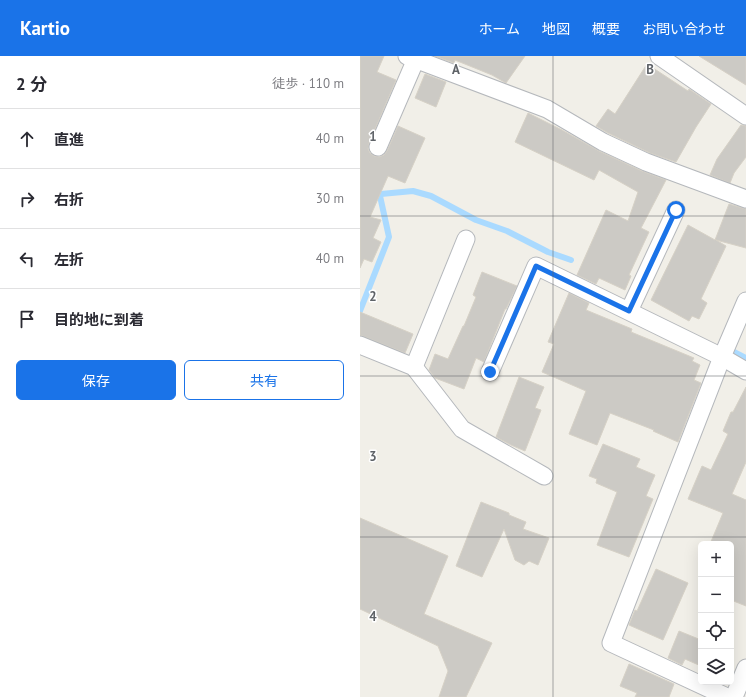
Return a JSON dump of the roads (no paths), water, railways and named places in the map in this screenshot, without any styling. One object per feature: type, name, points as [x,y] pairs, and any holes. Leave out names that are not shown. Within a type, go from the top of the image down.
[{"type":"street","points":[[659,56],[746,116]]},
{"type":"street","points":[[378,147],[412,58],[546,109],[603,142],[646,162],[746,199]]},
{"type":"street","points":[[629,311],[676,210]]},
{"type":"street","points":[[414,367],[466,239]]},
{"type":"street","points":[[490,372],[536,266],[722,357],[746,371]]},
{"type":"street","points":[[727,697],[611,643],[722,357],[746,301]]},
{"type":"street","points":[[360,346],[414,367],[462,429],[544,476]]},
{"type":"street","points":[[734,697],[746,668]]},
{"type":"waterway","points":[[360,188],[381,194],[413,191],[431,196],[476,220],[507,231],[548,252],[571,260]]},
{"type":"waterway","points":[[360,311],[389,237],[380,196]]},
{"type":"waterway","points":[[734,352],[746,358]]}]
